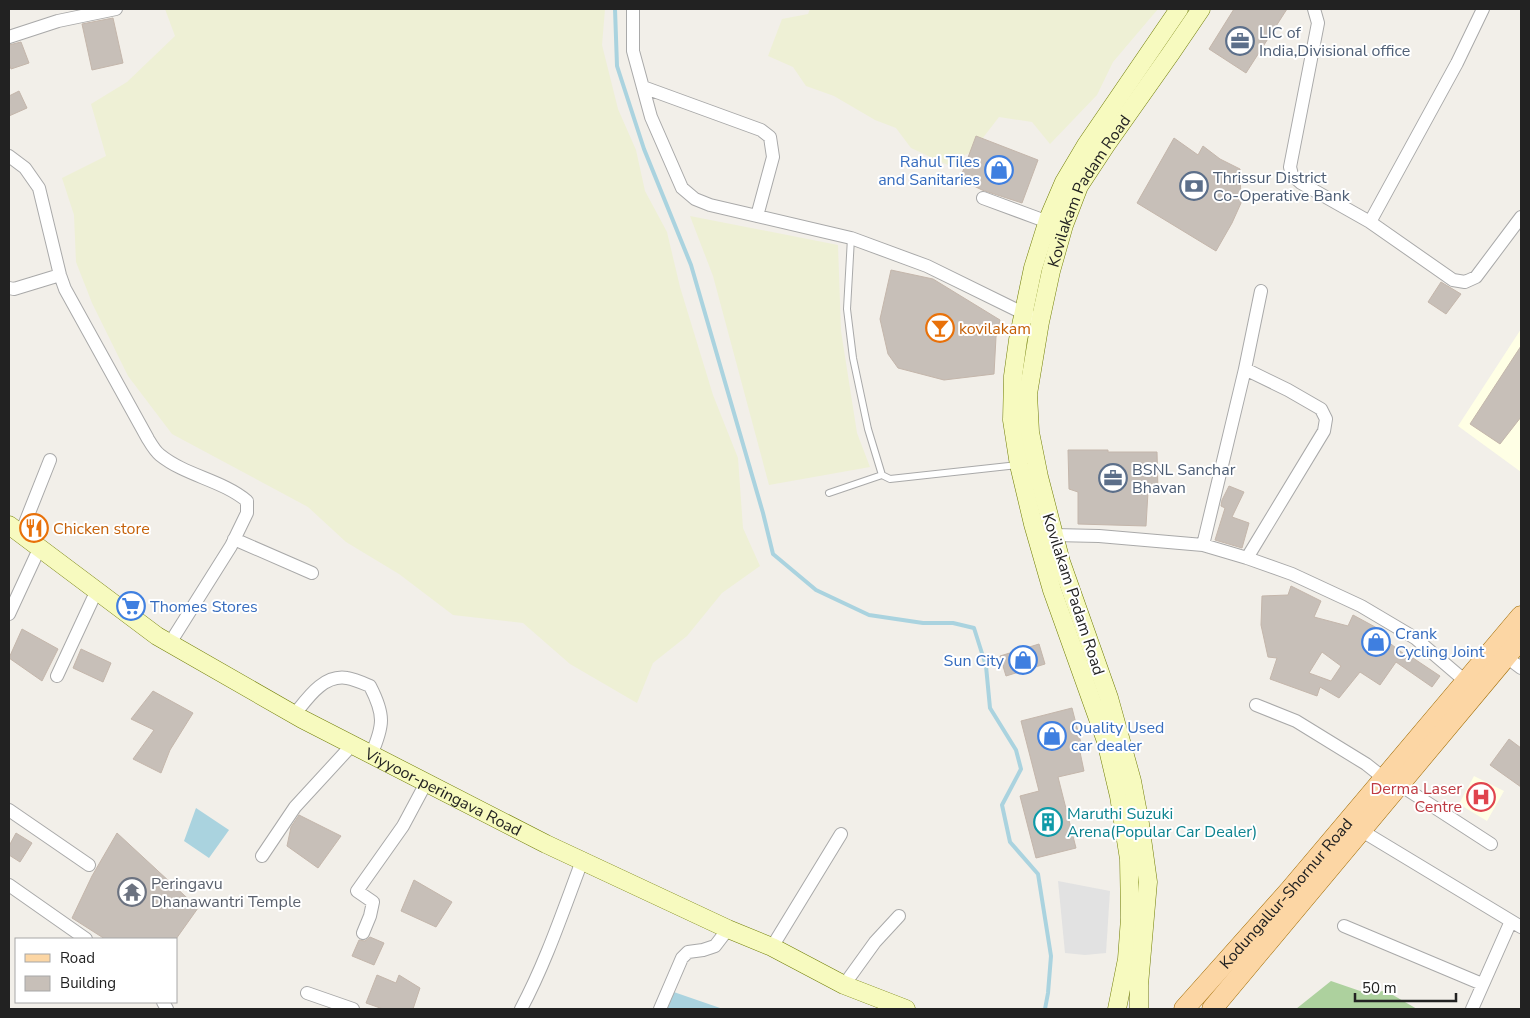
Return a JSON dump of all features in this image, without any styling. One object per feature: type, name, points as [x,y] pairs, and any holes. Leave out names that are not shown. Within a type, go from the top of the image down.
[{"type":"main road","name":"Kovilakam Padam Road","points":[[1117,1009],[1127,959],[1130,918],[1129,859],[1119,796],[1106,741],[1052,590],[1039,477],[1030,432],[1028,394],[1033,268],[1064,182],[1086,145],[1179,9]]},
{"type":"main road","name":"Kovilakam Padam Road","points":[[1139,1009],[1139,985],[1148,882],[1132,781],[1108,698],[1061,562],[1046,537],[1019,465],[1012,420],[1013,376],[1079,186],[1201,9]]},
{"type":"main road","name":"Viyyoor-peringava Road","points":[[15,529],[157,636],[294,715],[582,861],[728,929],[772,947],[844,985],[896,1008]]},
{"type":"main road","name":"Kodungallur-Shornur Road","points":[[1184,1009],[1289,891],[1392,782],[1472,686],[1521,616]]},
{"type":"main road","name":"Kodungallur-Shornur Road","points":[[1472,686],[1513,662],[1521,639]]},
{"type":"main road","name":"Kodungallur-Shornur Road","points":[[1212,1009],[1362,831],[1392,782]]},
{"type":"street","points":[[9,37],[58,20],[116,9]]},
{"type":"street","points":[[632,9],[633,50],[651,117],[682,188],[695,199],[710,205],[851,238],[927,266],[1032,318]]},
{"type":"street","points":[[1314,9],[1318,23],[1290,167],[1292,175],[1301,183],[1370,222],[1453,280],[1465,282],[1476,277],[1521,217]]},
{"type":"street","points":[[1370,222],[1457,63],[1483,9]]},
{"type":"street","points":[[643,87],[761,130],[770,137],[773,156],[757,216]]},
{"type":"street","points":[[9,156],[25,168],[39,188],[65,289],[148,439],[159,454],[187,472],[238,493],[247,501],[247,513],[234,539],[170,643]]},
{"type":"street","points":[[983,198],[1048,222]]},
{"type":"street","points":[[9,288],[14,289],[60,275]]},
{"type":"street","points":[[1203,545],[1245,369],[1261,291]]},
{"type":"street","points":[[1245,369],[1321,409],[1326,419],[1324,432],[1247,558]]},
{"type":"street","points":[[15,529],[50,460]]},
{"type":"street","points":[[1046,537],[1099,536],[1203,545],[1247,558],[1292,574],[1361,606],[1416,638],[1472,686]]},
{"type":"street","points":[[234,539],[312,573]]},
{"type":"street","points":[[9,614],[40,547]]},
{"type":"street","points":[[57,676],[98,590]]},
{"type":"street","points":[[294,715],[315,689],[330,680],[346,677],[370,686],[377,699],[382,722],[371,755]]},
{"type":"street","points":[[1256,705],[1296,720],[1491,844]]},
{"type":"street","points":[[262,856],[295,807],[352,745]]},
{"type":"street","points":[[363,932],[370,916],[373,902],[357,891],[403,826],[426,783]]},
{"type":"street","points":[[9,810],[89,865]]},
{"type":"street","points":[[1362,831],[1516,924],[1482,984],[1472,1009]]},
{"type":"street","points":[[772,947],[840,834]]},
{"type":"street","points":[[521,1009],[552,942],[582,861]]},
{"type":"street","points":[[9,885],[85,938]]},
{"type":"street","points":[[844,985],[875,942],[899,916]]},
{"type":"street","points":[[1344,926],[1482,984]]},
{"type":"street","points":[[660,1009],[682,958],[688,952],[715,946],[728,929]]},
{"type":"street","points":[[307,993],[353,1009]]},
{"type":"lane","points":[[851,238],[847,310],[853,358],[868,429],[882,475]]},
{"type":"lane","points":[[829,493],[882,475],[890,479],[1019,465]]},
{"type":"shaded area","points":[[165,9],[605,9],[602,45],[618,109],[636,150],[645,191],[667,232],[680,287],[713,395],[738,458],[743,528],[760,566],[722,593],[687,636],[653,663],[637,703],[570,664],[523,623],[453,615],[399,574],[346,542],[308,507],[172,434],[128,376],[92,303],[76,262],[74,215],[62,178],[106,156],[91,104],[127,82],[175,36]]},
{"type":"shaded area","points":[[810,9],[1158,9],[1113,62],[1097,95],[1050,144],[1032,122],[999,117],[972,152],[957,158],[950,166],[911,148],[896,128],[875,120],[834,96],[806,86],[793,67],[768,56],[782,19],[808,14]]},
{"type":"shaded area","points":[[690,216],[838,245],[841,331],[857,433],[870,467],[769,485],[713,276]]},
{"type":"shaded area","points":[[1521,329],[1521,472],[1458,426]]},
{"type":"shaded area","name":"Derma Laser Centre","points":[[1474,776],[1504,791],[1487,821],[1459,804]]},
{"type":"shaded area","points":[[1058,881],[1110,891],[1106,953],[1085,955],[1065,953]]},
{"type":"green space","points":[[1331,981],[1363,992],[1386,991],[1417,1009],[1296,1009]]},
{"type":"water","points":[[196,808],[229,830],[209,858],[184,841]]},
{"type":"water","points":[[668,990],[723,1009],[661,1009]]},
{"type":"building","name":"LIC of India,Divisional office","points":[[1234,9],[1287,9],[1246,73],[1209,49]]},
{"type":"building","points":[[113,18],[123,63],[92,70],[82,24]]},
{"type":"building","points":[[21,42],[29,63],[11,69],[9,45]]},
{"type":"building","points":[[19,91],[27,108],[9,116],[9,96]]},
{"type":"building","name":"Rahul Tiles and Sanitaries","points":[[976,136],[1038,160],[1022,203],[982,190],[960,179]]},
{"type":"building","name":"Thrissur District Co-Operative Bank","points":[[1174,138],[1198,155],[1203,146],[1220,159],[1240,169],[1241,203],[1216,251],[1137,203]]},
{"type":"building","name":"kovilakam","points":[[891,270],[933,279],[1000,320],[996,337],[994,374],[944,380],[898,368],[888,354],[880,319]]},
{"type":"building","points":[[1441,282],[1461,294],[1446,314],[1428,302]]},
{"type":"building","points":[[1521,346],[1521,417],[1500,444],[1470,424]]},
{"type":"building","name":"BSNL Sanchar Bhavan","points":[[1068,450],[1157,452],[1158,492],[1148,492],[1146,526],[1078,524],[1078,492],[1069,489]]},
{"type":"building","points":[[1229,486],[1244,492],[1232,517],[1249,523],[1242,548],[1215,540],[1225,508],[1221,506],[1222,500]]},
{"type":"building","points":[[1291,586],[1321,601],[1314,617],[1348,626],[1353,615],[1377,628],[1375,632],[1412,660],[1413,658],[1440,676],[1432,687],[1396,662],[1380,685],[1360,672],[1339,698],[1320,687],[1317,696],[1270,679],[1277,658],[1268,657],[1261,625],[1262,596],[1288,595]],"holes":[[[1322,652],[1341,666],[1331,681],[1309,673]]]},
{"type":"building","points":[[22,629],[58,649],[42,681],[9,658]]},
{"type":"building","name":"Sun City","points":[[1039,644],[1045,664],[1006,676],[1000,656]]},
{"type":"building","points":[[81,649],[111,663],[103,682],[73,668]]},
{"type":"building","points":[[153,691],[193,713],[170,750],[161,773],[133,759],[154,730],[131,719]]},
{"type":"building","points":[[1072,708],[1083,751],[1080,752],[1084,771],[1058,777],[1076,848],[1036,858],[1020,796],[1039,791],[1021,721]]},
{"type":"building","points":[[1509,739],[1521,748],[1521,787],[1490,765]]},
{"type":"building","points":[[299,815],[341,836],[318,868],[287,846],[291,827]]},
{"type":"building","points":[[16,833],[32,843],[20,862],[9,855],[9,846]]},
{"type":"building","name":"Peringavu Dhanawantri Temple","points":[[117,833],[198,908],[177,938],[103,938],[72,918],[92,876]]},
{"type":"building","points":[[414,880],[452,902],[436,927],[401,911]]},
{"type":"building","points":[[370,937],[384,943],[374,965],[352,956],[359,940],[365,941]]},
{"type":"building","points":[[377,975],[396,983],[399,975],[420,988],[413,1009],[383,1009],[366,1003]]},
{"type":"waterway","points":[[615,9],[617,66],[644,149],[691,265],[763,513],[773,554],[816,590],[869,615],[923,623],[953,623],[974,628],[986,666],[990,708],[1016,750],[1021,769],[1002,805],[1010,842],[1038,874],[1051,956],[1045,1009]]},
{"type":"place","name":"LIC of India,Divisional office","points":[[1240,41]]},
{"type":"place","name":"Rahul Tiles and Sanitaries","points":[[999,170]]},
{"type":"place","name":"Thrissur District Co-Operative Bank","points":[[1194,186]]},
{"type":"place","name":"kovilakam","points":[[940,328]]},
{"type":"place","name":"BSNL Sanchar Bhavan","points":[[1113,478]]},
{"type":"place","name":"Chicken store","points":[[34,528]]},
{"type":"place","name":"Thomes Stores","points":[[131,606]]},
{"type":"place","name":"Crank Cycling Joint","points":[[1376,642]]},
{"type":"place","name":"Sun City","points":[[1023,660]]},
{"type":"place","name":"Quality Used car dealer","points":[[1052,736]]},
{"type":"place","name":"Derma Laser Centre","points":[[1481,797]]},
{"type":"place","name":"Maruthi Suzuki Arena(Popular Car Dealer)","points":[[1048,822]]},
{"type":"place","name":"Peringavu Dhanawantri Temple","points":[[132,892]]}]
